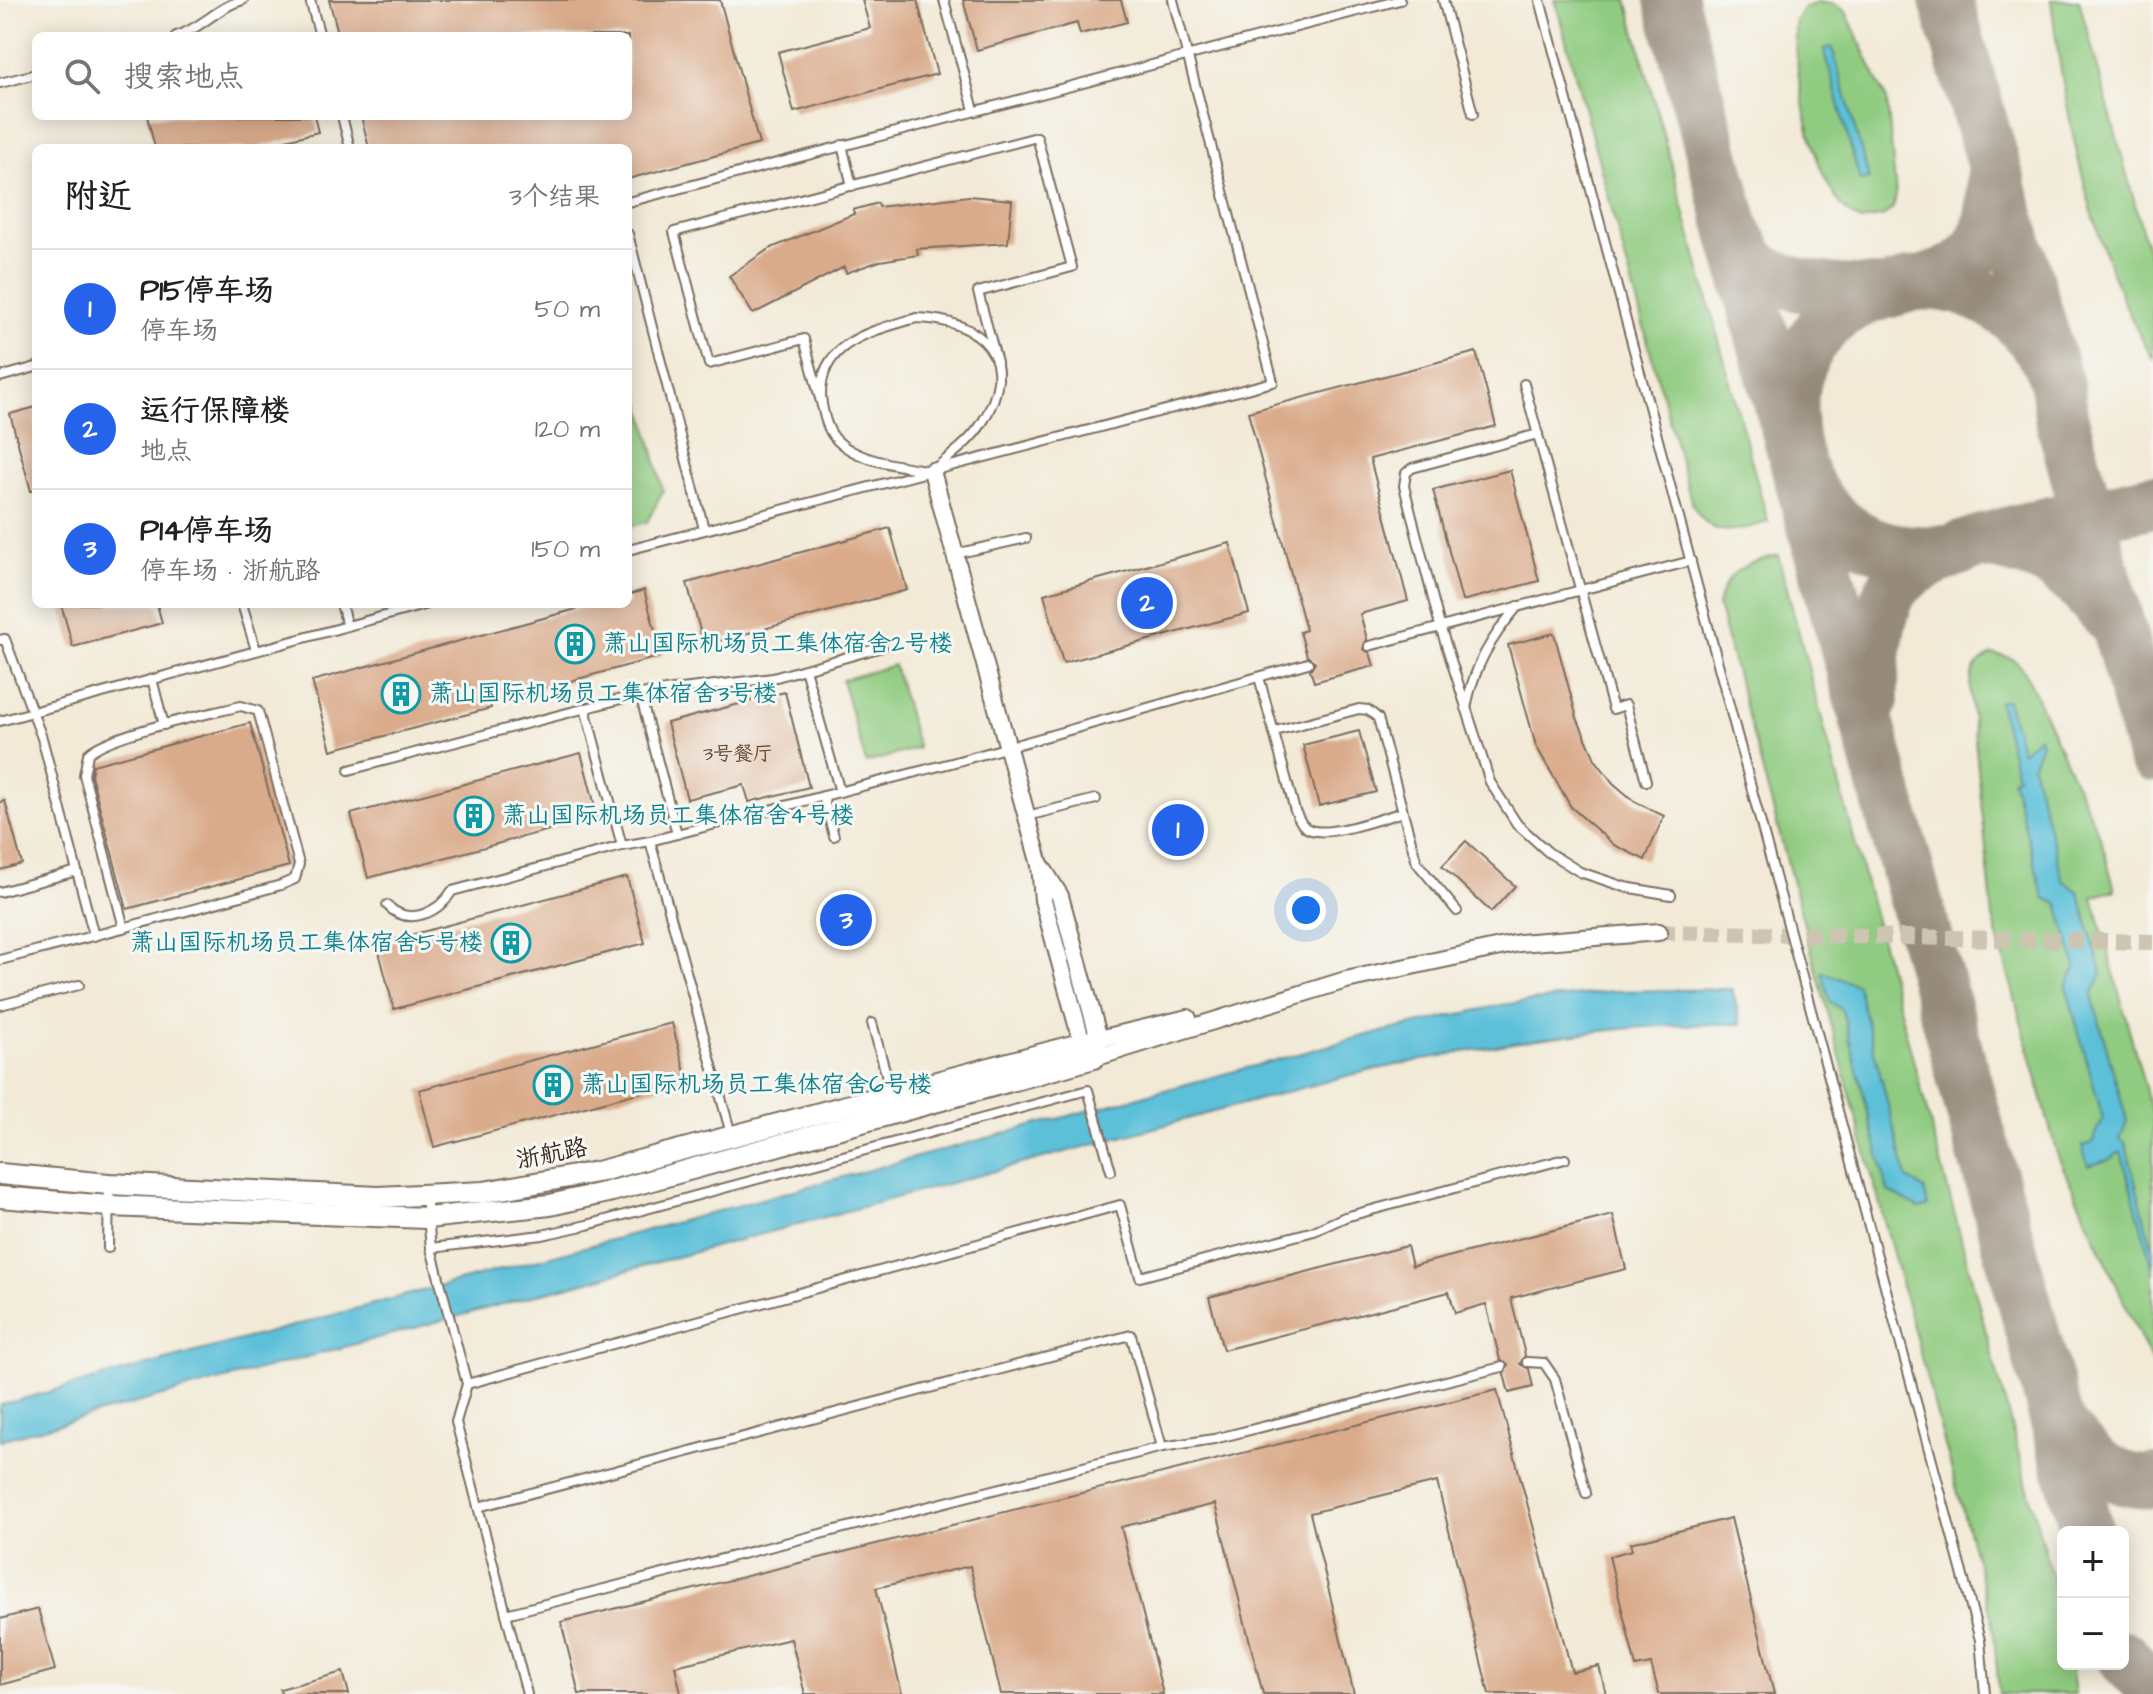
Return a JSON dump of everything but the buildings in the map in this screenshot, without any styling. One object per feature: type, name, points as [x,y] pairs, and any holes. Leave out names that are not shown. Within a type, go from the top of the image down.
[{"type":"street","points":[[932,471],[1040,865],[1060,896],[1092,1047],[1220,1021],[1253,1006],[1346,980],[1519,943],[1659,932]]},
{"type":"street","name":"浙航路","points":[[0,1174],[109,1184],[426,1196],[554,1182],[891,1093],[1092,1047]]},
{"type":"street","name":"浙航路","points":[[0,1197],[109,1206],[427,1218],[488,1214],[581,1198],[1092,1047]]},
{"type":"lane","points":[[189,32],[226,5],[243,0]]},
{"type":"lane","points":[[310,0],[319,32]]},
{"type":"lane","points":[[944,0],[974,110]]},
{"type":"lane","points":[[632,549],[1273,382],[1173,0]]},
{"type":"lane","points":[[632,201],[1400,0]]},
{"type":"lane","points":[[1443,0],[1473,114]]},
{"type":"lane","points":[[1540,0],[1980,1640],[1985,1694]]},
{"type":"lane","points":[[0,83],[32,75]]},
{"type":"lane","points":[[343,120],[349,144]]},
{"type":"lane","points":[[1037,137],[1072,267],[978,292],[997,362],[999,379],[995,397],[981,424],[932,471],[874,458],[834,437],[822,406],[804,339],[709,364],[674,232],[1037,137]]},
{"type":"lane","points":[[842,145],[852,186]]},
{"type":"lane","points":[[632,250],[704,529]]},
{"type":"lane","points":[[822,406],[821,383],[827,365],[838,350],[864,334],[916,318],[945,319],[969,328],[988,343],[997,362]]},
{"type":"lane","points":[[0,377],[32,368]]},
{"type":"lane","points":[[1524,384],[1613,709],[1626,705],[1646,781]]},
{"type":"lane","points":[[1538,434],[1412,468],[1406,473],[1404,486],[1440,626],[1490,782],[1517,824],[1548,852],[1580,872],[1625,887],[1671,895]]},
{"type":"lane","points":[[954,554],[1026,538]]},
{"type":"lane","points":[[1369,646],[1691,561]]},
{"type":"lane","points":[[1465,709],[1472,677],[1481,656],[1518,606]]},
{"type":"lane","points":[[243,608],[256,650]]},
{"type":"lane","points":[[342,608],[347,626]]},
{"type":"lane","points":[[0,721],[347,626],[392,609]]},
{"type":"lane","points":[[0,640],[5,639],[42,738],[94,936]]},
{"type":"lane","points":[[349,770],[640,694],[773,678],[882,647]]},
{"type":"lane","points":[[387,905],[404,916],[420,916],[433,912],[452,891],[1007,748],[1308,663]]},
{"type":"lane","points":[[805,669],[840,792]]},
{"type":"lane","points":[[1259,677],[1303,826],[1315,832],[1333,831],[1403,812]]},
{"type":"lane","points":[[152,679],[164,725]]},
{"type":"lane","points":[[640,694],[677,834]]},
{"type":"lane","points":[[0,960],[124,928],[281,885],[299,875],[258,711],[241,706],[164,725],[100,745],[88,754],[83,766],[124,928]]},
{"type":"lane","points":[[585,708],[622,846]]},
{"type":"lane","points":[[1275,731],[1359,709],[1368,710],[1378,718],[1417,863],[1457,911]]},
{"type":"lane","points":[[823,796],[834,836]]},
{"type":"lane","points":[[1026,816],[1096,799]]},
{"type":"lane","points":[[650,841],[731,1137]]},
{"type":"lane","points":[[0,892],[77,871]]},
{"type":"lane","points":[[0,1005],[79,985]]},
{"type":"lane","points":[[872,1023],[891,1093]]},
{"type":"lane","points":[[431,1248],[527,1237],[587,1225],[1088,1090],[1111,1171]]},
{"type":"lane","points":[[467,1384],[1120,1205],[1140,1277],[1314,1231],[1345,1217],[1565,1159]]},
{"type":"lane","points":[[108,1248],[109,1184]]},
{"type":"lane","points":[[426,1196],[431,1248],[467,1384],[456,1422],[527,1694]]},
{"type":"lane","points":[[478,1507],[1131,1335],[1162,1447]]},
{"type":"lane","points":[[1527,1362],[1544,1363],[1555,1379],[1586,1493]]},
{"type":"lane","points":[[506,1614],[1162,1447],[1214,1439],[1502,1367]]},
{"type":"green space","points":[[1555,0],[1627,0],[1768,522],[1743,529],[1714,528],[1698,514],[1691,501]]},
{"type":"green space","points":[[2051,0],[2079,0],[2153,270],[2153,359],[2132,319],[2098,231],[2064,90]]},
{"type":"green space","points":[[1817,2],[1834,4],[1846,12],[1887,100],[1896,195],[1893,208],[1884,216],[1861,221],[1844,208],[1830,188],[1818,161],[1809,132],[1798,70],[1795,21],[1803,9]]},
{"type":"green space","points":[[632,366],[663,491],[647,522],[632,526]]},
{"type":"green space","points":[[1778,555],[2056,1593],[2057,1670],[2072,1670],[2075,1694],[1999,1694],[1993,1623],[1718,606],[1731,576],[1756,561]]},
{"type":"green space","points":[[1992,654],[2014,660],[2028,678],[2101,839],[2115,890],[2093,897],[2153,1117],[2153,1365],[2057,1154],[1993,918],[1970,690],[1975,668]]},
{"type":"green space","points":[[894,665],[918,748],[866,763],[842,680]]},
{"type":"water","points":[[1832,47],[1869,179],[1860,181],[1824,49]]},
{"type":"water","points":[[2007,700],[2022,752],[2039,736],[2041,744],[2032,765],[2063,880],[2079,892],[2102,973],[2092,995],[2127,1121],[2120,1139],[2125,1142],[2153,1252],[2153,1270],[2121,1152],[2088,1166],[2082,1146],[2092,1143],[2103,1119],[2066,986],[2076,968],[2058,904],[2044,898],[2012,779],[2017,777],[1999,702]]},
{"type":"water","points":[[1822,972],[1857,985],[1907,1178],[1924,1189],[1928,1207],[1920,1209],[1888,1191],[1842,1010],[1830,1002]]},
{"type":"water","points":[[1732,989],[1741,1024],[1642,1027],[1544,1038],[1350,1075],[0,1440],[0,1405],[1368,1035],[1501,1005],[1612,991]]},
{"type":"taxiway","points":[[1671,0],[2085,1526]]},
{"type":"taxiway","points":[[1946,0],[2058,389],[2061,416],[2153,755]]},
{"type":"taxiway","points":[[1946,552],[1892,549],[1874,544],[1844,528],[1820,505],[1803,477],[1793,445],[1790,413],[1795,380],[1807,349],[1828,322],[1864,299],[1944,275],[1974,254],[1985,237],[1991,218],[1993,179]]},
{"type":"taxiway","points":[[1736,234],[1752,261],[1776,277],[1829,290],[1877,292]]},
{"type":"taxiway","points":[[1911,284],[1951,286],[1987,299],[2018,322],[2043,353]]},
{"type":"taxiway","points":[[1872,700],[1874,655],[1885,605],[1898,582],[1919,567],[1981,541],[2153,501]]},
{"type":"taxiway","points":[[1985,542],[2045,559],[2072,578],[2115,623]]},
{"type":"taxiway","points":[[2061,1428],[2090,1458],[2112,1473],[2138,1481],[2153,1481]]},
{"type":"taxiway","points":[[2129,1663],[2153,1688]]},
{"type":"tunnel","points":[[1659,932],[2153,942]]},
{"type":"place","name":"运行保障楼","points":[[1147,603]]},
{"type":"place","name":"萧山国际机场员工集体宿舍2号楼","points":[[575,644]]},
{"type":"place","name":"萧山国际机场员工集体宿舍3号楼","points":[[401,694]]},
{"type":"place","name":"萧山国际机场员工集体宿舍4号楼","points":[[474,816]]},
{"type":"place","name":"P15停车场","points":[[1178,830]]},
{"type":"place","name":"P14停车场","points":[[846,920]]},
{"type":"place","name":"萧山国际机场员工集体宿舍5号楼","points":[[511,943]]},
{"type":"place","name":"萧山国际机场员工集体宿舍6号楼","points":[[553,1085]]}]
